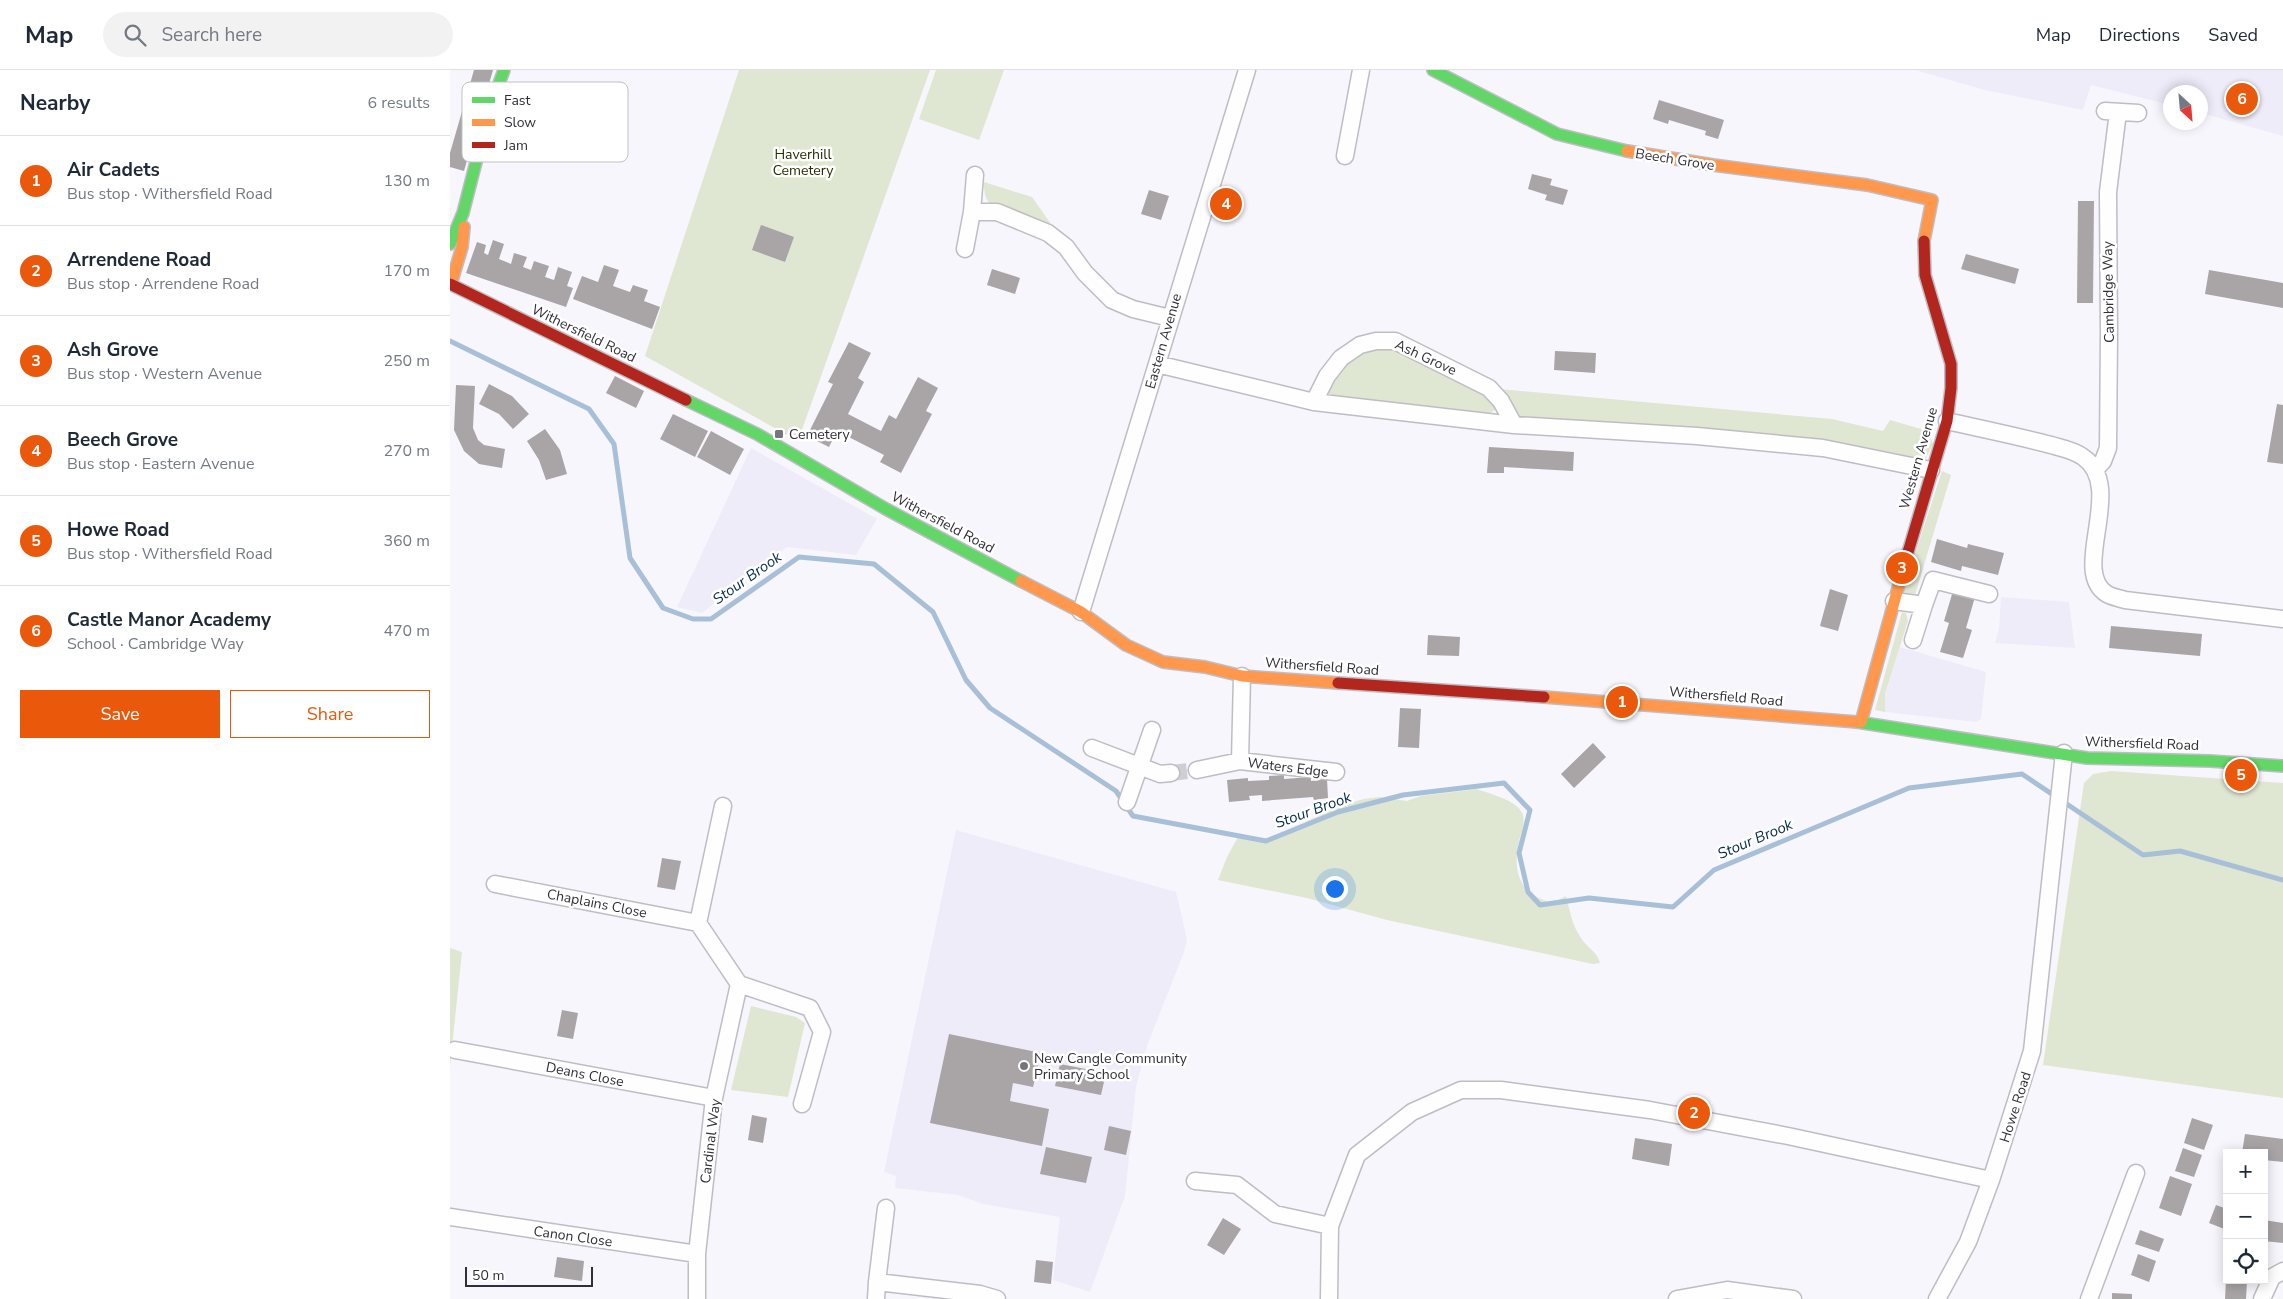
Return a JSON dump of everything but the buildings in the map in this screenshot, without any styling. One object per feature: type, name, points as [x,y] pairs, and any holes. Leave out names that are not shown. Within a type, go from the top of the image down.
[{"type":"street","points":[[500,82],[504,70]]},
{"type":"street","name":"Eastern Avenue","points":[[1080,612],[1247,70]]},
{"type":"street","points":[[1345,156],[1361,70]]},
{"type":"street","name":"Beech Grove","points":[[1434,70],[1556,134],[1610,148],[1713,165],[1868,185],[1932,200]]},
{"type":"street","name":"Cambridge Way","points":[[2096,469],[2103,461],[2108,448],[2110,334],[2108,192],[2112,111],[2138,113]]},
{"type":"street","points":[[450,244],[463,213],[475,162]]},
{"type":"street","points":[[965,249],[972,212],[975,175]]},
{"type":"street","name":"Western Avenue","points":[[1861,722],[1894,601],[1947,421],[1951,388],[1951,364],[1925,275],[1924,237],[1932,200]]},
{"type":"street","points":[[972,212],[997,212],[1048,232],[1066,247],[1084,273],[1112,300],[1133,309],[1170,318]]},
{"type":"street","points":[[450,284],[462,247],[463,213]]},
{"type":"street","name":"Withersfield Road","points":[[450,284],[757,434],[886,509],[1080,612],[1126,646],[1163,662],[1205,667],[1242,676],[1633,703],[1861,722],[2087,758],[2210,761],[2283,766]]},
{"type":"street","name":"Ash Grove","points":[[1314,402],[1327,376],[1341,358],[1360,345],[1376,341],[1395,340],[1489,388],[1501,401],[1514,425]]},
{"type":"street","points":[[1157,364],[1314,402],[1514,425],[1697,436],[1823,448],[1932,470]]},
{"type":"street","points":[[1947,421],[2027,438],[2067,450],[2083,456],[2096,469],[2101,483],[2093,565],[2097,582],[2106,594],[2125,600],[2283,619]]},
{"type":"street","points":[[1913,640],[1933,580],[1989,594]]},
{"type":"street","points":[[1894,601],[1924,605]]},
{"type":"street","name":"Waters Edge","points":[[1240,761],[1242,676]]},
{"type":"street","points":[[1128,802],[1138,767],[1152,730]]},
{"type":"street","points":[[1092,748],[1138,767],[1160,774],[1171,774]]},
{"type":"street","name":"Howe Road","points":[[1937,1299],[1968,1242],[1991,1180],[2032,1051],[2064,753]]},
{"type":"street","name":"Waters Edge","points":[[1197,770],[1240,761],[1336,772]]},
{"type":"street","points":[[723,806],[698,923],[739,984],[810,1008],[822,1032],[802,1104]]},
{"type":"street","name":"Chaplains Close","points":[[495,884],[698,923]]},
{"type":"street","name":"Cardinal Way","points":[[697,1299],[697,1254],[714,1098],[739,984]]},
{"type":"street","name":"Deans Close","points":[[455,1050],[714,1098]]},
{"type":"street","points":[[1329,1299],[1330,1226],[1357,1156],[1412,1112],[1461,1090],[1501,1090],[1650,1110],[1788,1136],[1991,1180]]},
{"type":"street","points":[[2089,1299],[2136,1172]]},
{"type":"street","points":[[1195,1181],[1237,1185],[1275,1214],[1330,1226]]},
{"type":"street","points":[[876,1299],[886,1208]]},
{"type":"street","name":"Canon Close","points":[[450,1217],[697,1254]]},
{"type":"street","points":[[2262,1299],[2272,1277],[2283,1271]]},
{"type":"street","points":[[877,1282],[980,1294],[997,1299]]},
{"type":"street","points":[[1676,1299],[1727,1290],[1793,1299]]},
{"type":"shaded area","points":[[1915,70],[2283,70],[2283,136],[2208,115],[2208,85],[2163,85],[2163,103],[2091,85],[2083,110],[1985,90]]},
{"type":"shaded area","points":[[751,448],[877,519],[856,555],[787,547],[702,613],[677,607]]},
{"type":"shaded area","points":[[2001,597],[2069,602],[2075,648],[1995,643],[1999,629]]},
{"type":"shaded area","points":[[1900,647],[1986,672],[1981,719],[1976,722],[1885,712],[1885,694]]},
{"type":"shaded area","name":"New Cangle Community Primary School","points":[[956,830],[1176,892],[1187,939],[1184,952],[1147,1046],[1136,1087],[1125,1196],[1090,1292],[1053,1280],[1060,1217],[983,1204],[958,1195],[895,1188],[896,1176],[884,1172]]},
{"type":"green space","name":"Haverhill Cemetery","points":[[739,70],[930,70],[798,441],[645,356]]},
{"type":"green space","points":[[936,70],[1004,70],[979,140],[919,119]]},
{"type":"green space","points":[[984,182],[1032,197],[1056,231],[994,208],[986,196]]},
{"type":"green space","points":[[1393,345],[1484,393],[1498,408],[1487,415],[1333,396],[1328,393],[1327,381],[1358,351]]},
{"type":"green space","points":[[1499,389],[1832,419],[1883,431],[1890,420],[1928,431],[1933,444],[1922,466],[1521,418]]},
{"type":"green space","points":[[1942,471],[1951,475],[1915,595],[1909,598],[1903,591]]},
{"type":"green space","points":[[1902,612],[1906,613],[1908,621],[1885,694],[1885,712],[1875,710]]},
{"type":"green space","points":[[2111,771],[2283,783],[2283,1098],[2043,1065],[2084,783],[2093,774]]},
{"type":"green space","points":[[1477,789],[1513,803],[1521,811],[1524,822],[1517,852],[1517,863],[1521,881],[1532,894],[1552,903],[1566,896],[1575,928],[1600,963],[1593,964],[1387,920],[1307,898],[1218,880],[1227,857],[1238,837],[1257,840],[1273,837],[1342,805],[1364,799],[1380,797],[1407,801],[1421,796]]},
{"type":"green space","points":[[450,948],[462,952],[450,1066]]},
{"type":"green space","points":[[751,1006],[796,1017],[805,1023],[788,1097],[731,1090]]},
{"type":"waterway","name":"Stour Brook","points":[[450,341],[589,409],[614,444],[630,558],[663,608],[693,619],[711,619],[799,557],[874,564],[933,612],[966,680],[990,708],[1116,791],[1133,816],[1266,841],[1338,812],[1403,795],[1504,783],[1530,810],[1519,853],[1528,892],[1540,905],[1589,898],[1673,907],[1714,870],[1909,788],[2022,774],[2143,855],[2180,851],[2283,880]]},
{"type":"tunnel","points":[[1171,773],[1197,770]]},
{"type":"traffic: fast","points":[[500,82],[504,70]]},
{"type":"traffic: fast","points":[[1433,70],[1557,134],[1627,151]]},
{"type":"traffic: fast","points":[[450,244],[463,213],[476,162]]},
{"type":"traffic: fast","points":[[686,400],[757,434],[886,509],[1021,581]]},
{"type":"traffic: fast","points":[[1857,722],[2087,758],[2210,761],[2283,766]]},
{"type":"traffic: slow","points":[[1627,151],[1713,165],[1867,185],[1932,200],[1924,241]]},
{"type":"traffic: slow","points":[[451,284],[462,247],[464,227]]},
{"type":"traffic: slow","points":[[1861,722],[1906,559]]},
{"type":"traffic: slow","points":[[1021,581],[1081,612],[1126,645],[1163,662],[1205,667],[1242,676],[1338,683]]},
{"type":"traffic: slow","points":[[1544,697],[1857,722]]},
{"type":"traffic: jam","points":[[1906,559],[1947,421],[1951,388],[1951,364],[1925,275],[1924,241]]},
{"type":"traffic: jam","points":[[450,284],[686,400]]},
{"type":"traffic: jam","points":[[1338,683],[1544,697]]},
{"type":"place","name":"Castle Manor Academy","points":[[2242,99]]},
{"type":"place","name":"Beech Grove","points":[[1226,204]]},
{"type":"place","name":"Cemetery","points":[[779,434]]},
{"type":"place","name":"Ash Grove","points":[[1902,568]]},
{"type":"place","name":"Air Cadets","points":[[1622,702]]},
{"type":"place","name":"Howe Road","points":[[2241,775]]},
{"type":"place","name":"New Cangle Community Primary School","points":[[1024,1066]]},
{"type":"place","name":"Arrendene Road","points":[[1694,1113]]}]
